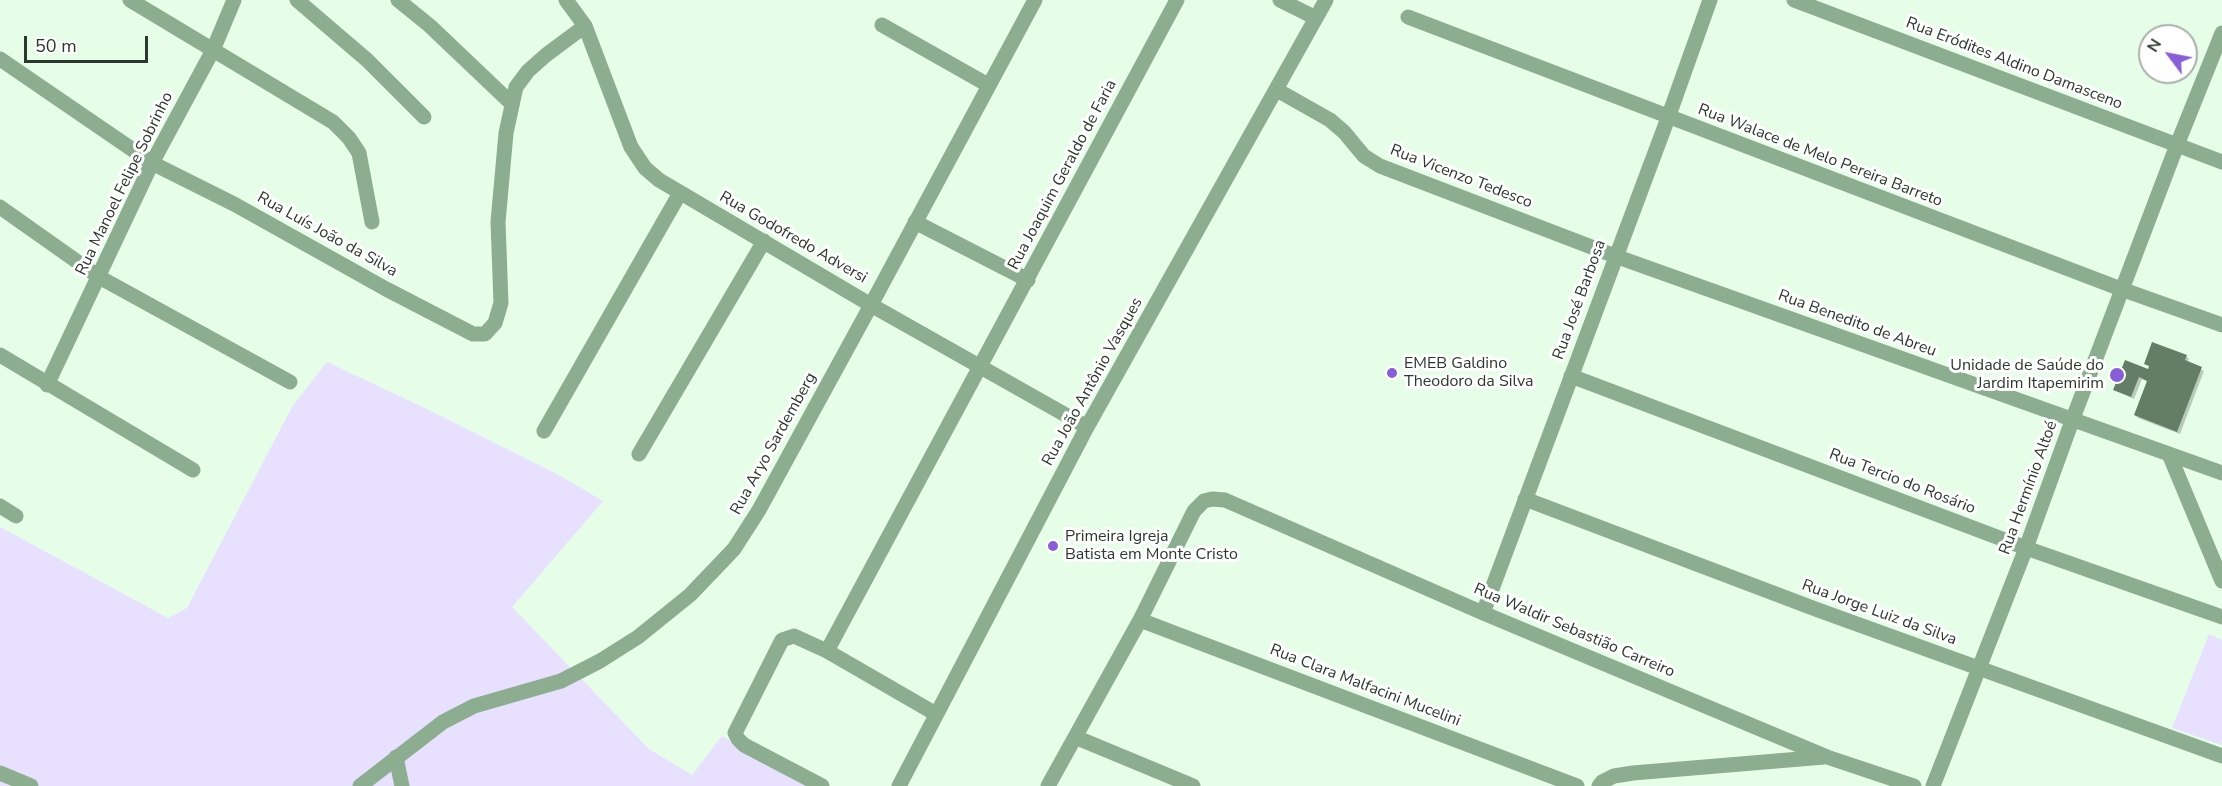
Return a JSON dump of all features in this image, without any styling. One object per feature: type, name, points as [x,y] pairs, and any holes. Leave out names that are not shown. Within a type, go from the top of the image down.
[{"type":"street","points":[[130,0],[333,122],[350,138],[359,153],[372,222]]},
{"type":"street","name":"Rua Manoel Felipe Sobrinho","points":[[47,385],[152,163],[213,50],[234,0]]},
{"type":"street","points":[[297,0],[367,60],[424,117]]},
{"type":"street","points":[[398,0],[430,26],[511,103],[516,87],[528,71],[585,26]]},
{"type":"street","name":"Rua Godofredo Adversi","points":[[566,0],[585,26],[631,147],[645,168],[680,193],[871,305],[1087,427]]},
{"type":"street","name":"Rua Aryo Sardemberg","points":[[360,786],[443,722],[474,706],[561,681],[600,661],[638,637],[690,595],[734,549],[759,510],[1035,0]]},
{"type":"street","name":"Rua Joaquim Geraldo de Faria","points":[[827,651],[1177,0]]},
{"type":"street","points":[[1280,0],[1316,18]]},
{"type":"street","name":"Rua João Antônio Vasques","points":[[899,786],[1087,427],[1326,0]]},
{"type":"street","name":"Rua José Barbosa","points":[[1483,613],[1710,0]]},
{"type":"street","name":"Rua Eródites Aldino Damasceno","points":[[1794,0],[2222,162]]},
{"type":"street","name":"Rua Walace de Melo Pereira Barreto","points":[[1408,17],[1668,118],[2222,325]]},
{"type":"street","points":[[882,25],[988,85]]},
{"type":"street","name":"Rua Hermínio Altoé","points":[[1933,786],[2026,548],[2176,145],[2222,33]]},
{"type":"street","name":"Rua Luís João da Silva","points":[[0,59],[152,163],[234,204],[386,289],[473,334],[485,334],[495,323],[501,303],[498,222],[511,103]]},
{"type":"street","name":"Rua Vicenzo Tedesco","points":[[1277,90],[1330,120],[1344,132],[1364,156],[1380,166],[1615,256]]},
{"type":"street","points":[[544,431],[680,193]]},
{"type":"street","points":[[0,207],[99,277],[290,382]]},
{"type":"street","points":[[915,222],[1028,280]]},
{"type":"street","points":[[639,454],[764,241]]},
{"type":"street","name":"Rua Benedito de Abreu","points":[[1615,256],[2222,473]]},
{"type":"street","points":[[0,355],[192,470]]},
{"type":"street","name":"Rua Tercio do Rosário","points":[[1571,376],[2026,548],[2222,616]]},
{"type":"street","points":[[2169,454],[2222,582]]},
{"type":"street","name":"Rua Jorge Luiz da Silva","points":[[1526,499],[1818,610],[2222,756]]},
{"type":"street","name":"Rua Waldir Sebastião Carreiro","points":[[1140,620],[1194,511],[1204,501],[1225,500],[1483,613],[1827,756],[1914,786]]},
{"type":"street","points":[[0,506],[16,516]]},
{"type":"street","points":[[1048,786],[1140,620]]},
{"type":"street","name":"Rua Clara Malfacini Mucelini","points":[[1140,620],[1577,786]]},
{"type":"street","points":[[822,786],[744,745],[735,733],[778,645],[787,637],[794,636],[827,651],[936,714]]},
{"type":"street","points":[[1076,737],[1177,783],[1193,786]]},
{"type":"street","points":[[1599,786],[1614,776],[1633,773],[1827,756]]},
{"type":"street","points":[[396,757],[402,786]]},
{"type":"street","points":[[0,773],[31,786]]},
{"type":"shaded area","points":[[327,362],[557,474],[603,501],[512,607],[649,749],[692,775],[722,736],[816,786],[0,786],[0,527],[168,618],[187,608],[292,407]]},
{"type":"shaded area","points":[[2209,634],[2222,640],[2222,745],[2172,728]]},
{"type":"building","points":[[2152,342],[2187,355],[2185,360],[2202,367],[2177,432],[2134,415],[2147,381],[2139,377],[2131,397],[2113,390],[2125,360],[2148,369],[2149,366],[2144,364]]},
{"type":"place","name":"EMEB Galdino Theodoro da Silva","points":[[1392,373]]},
{"type":"place","name":"Unidade de Saúde do Jardim Itapemirim","points":[[2117,375]]},
{"type":"place","name":"Primeira Igreja Batista em Monte Cristo","points":[[1053,546]]}]
